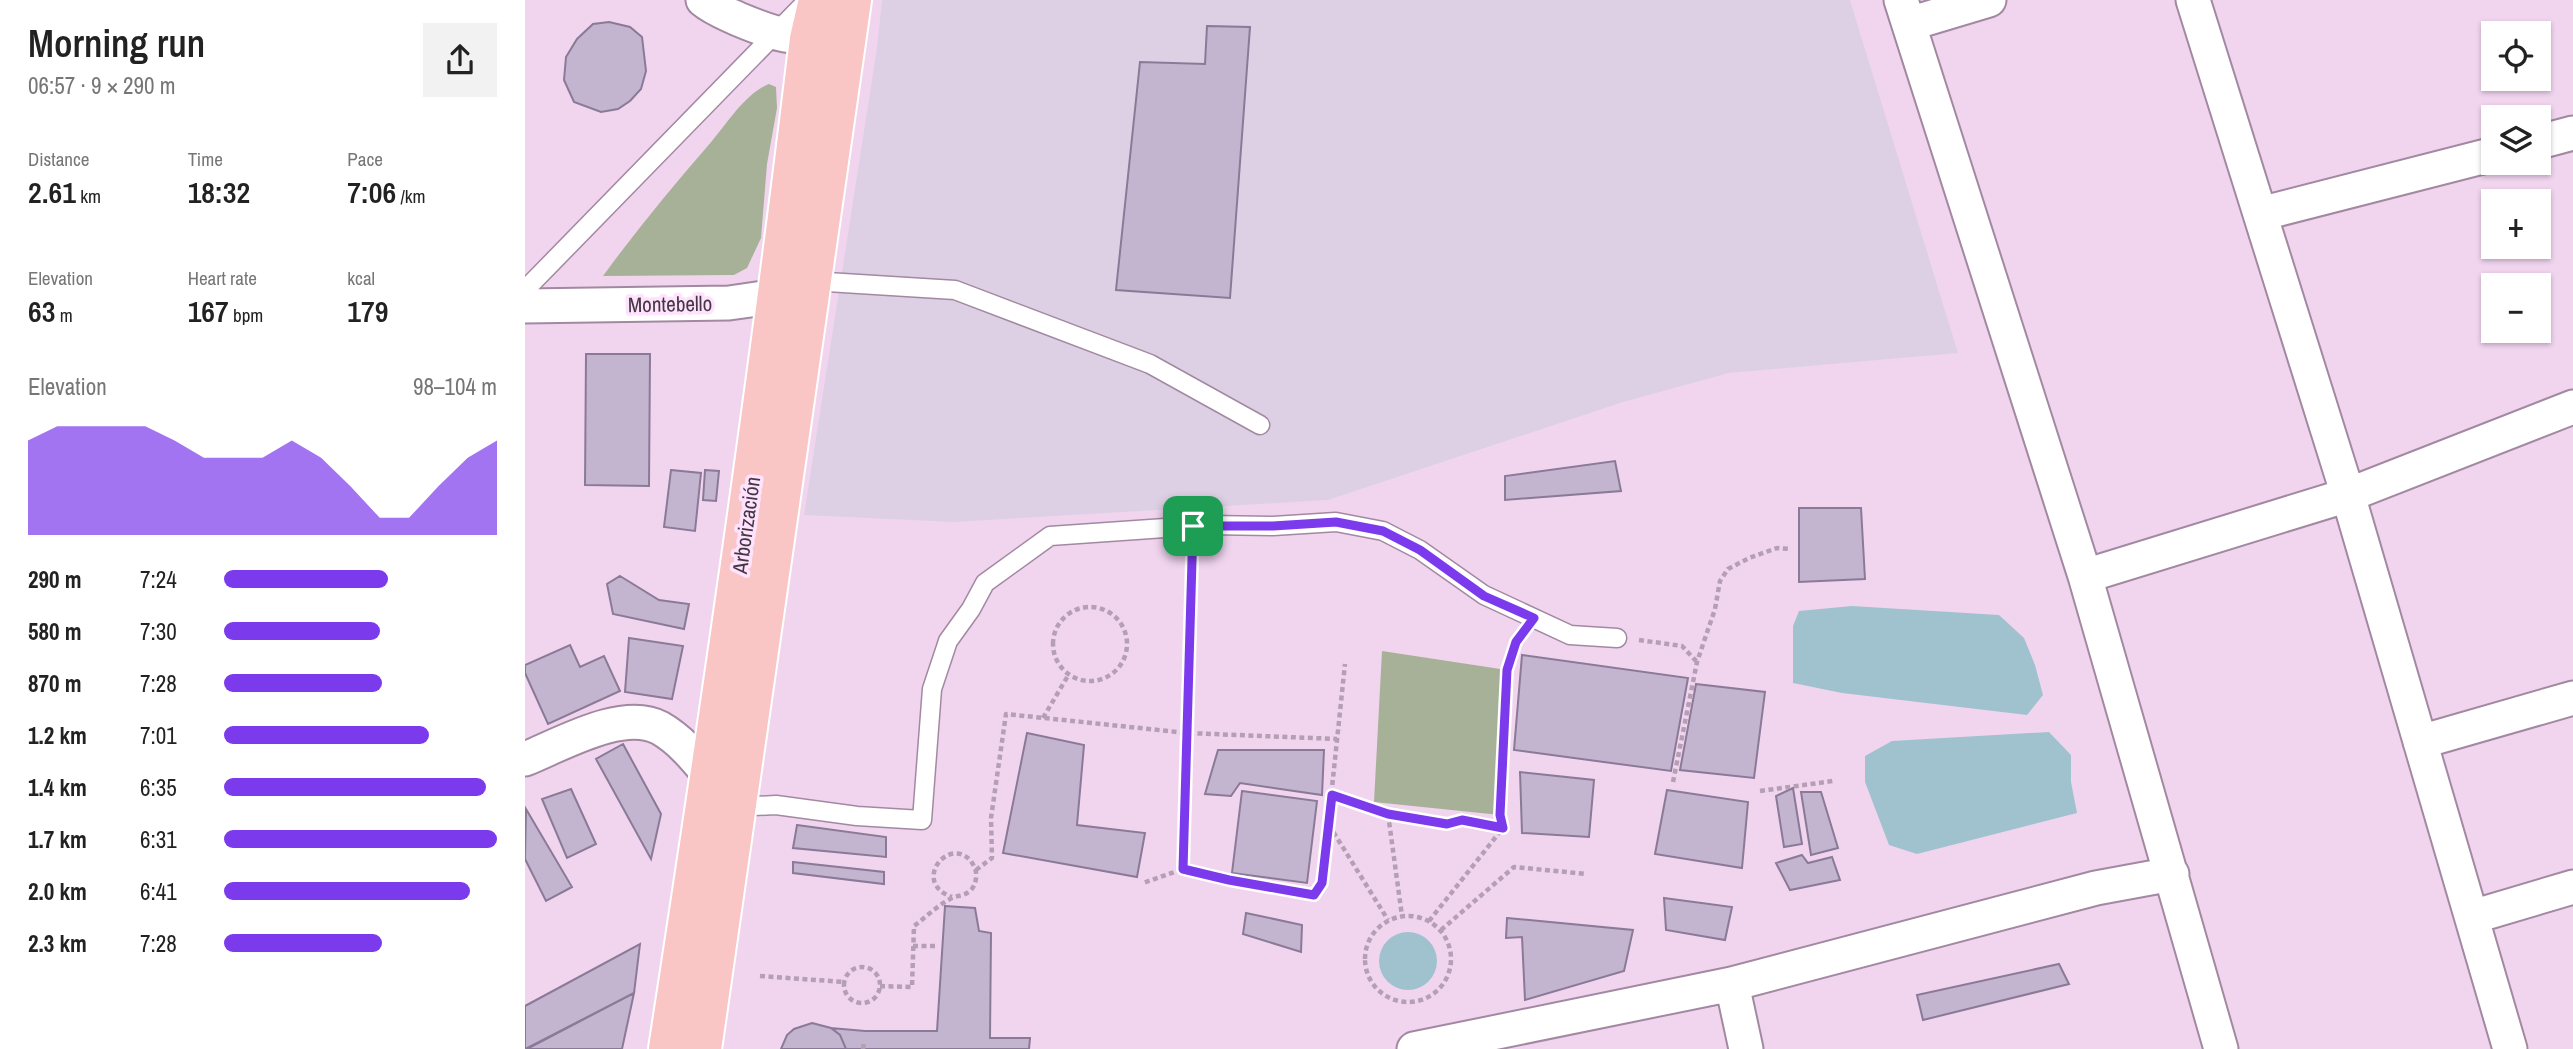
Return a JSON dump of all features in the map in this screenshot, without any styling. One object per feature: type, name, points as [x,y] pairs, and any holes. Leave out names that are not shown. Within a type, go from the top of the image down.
[{"type":"main road","name":"Arborización","points":[[702,1049],[736,807],[795,288],[820,27],[818,0]]},
{"type":"main road","name":"Arborización","points":[[669,1049],[711,777],[795,288]]},
{"type":"street","points":[[703,0],[712,8],[820,27]]},
{"type":"street","points":[[1989,0],[1905,12],[2085,576],[2172,874],[2213,1048]]},
{"type":"street","points":[[2193,0],[2347,495],[2510,1049]]},
{"type":"street","points":[[2551,139],[2573,133]]},
{"type":"street","points":[[2260,214],[2481,156]]},
{"type":"street","name":"Montebello","points":[[525,306],[729,303],[795,288]]},
{"type":"street","points":[[2085,576],[2347,495],[2573,407]]},
{"type":"street","points":[[2420,742],[2573,698]]},
{"type":"street","points":[[528,749],[623,722],[642,722],[658,727],[675,739],[711,777]]},
{"type":"street","points":[[1414,1049],[1732,984],[2096,888],[2172,874]]},
{"type":"street","points":[[2472,917],[2573,887]]},
{"type":"street","points":[[1732,984],[1746,1049]]},
{"type":"lane","points":[[525,290],[820,27],[809,0]]},
{"type":"lane","points":[[795,288],[955,290],[1150,364],[1260,425]]},
{"type":"lane","points":[[736,807],[776,805],[857,816],[922,820],[932,689],[949,641],[985,583],[1050,536],[1193,526],[1273,526],[1336,522],[1383,531],[1420,550],[1484,596],[1570,635],[1617,638]]},
{"type":"path","points":[[1183,869],[1193,526]]},
{"type":"path","points":[[1672,782],[1697,662],[1716,609],[1720,581],[1728,569],[1749,558],[1776,548],[1790,549]]},
{"type":"path","points":[[1081,607],[1105,610],[1116,616],[1124,626],[1127,650],[1123,662],[1115,672],[1093,681],[1080,680],[1069,674],[1060,666],[1054,655],[1055,631],[1061,620],[1081,607]]},
{"type":"path","points":[[1503,828],[1500,815],[1507,670],[1516,642],[1534,618]]},
{"type":"path","points":[[1617,638],[1682,646],[1697,662]]},
{"type":"path","points":[[1143,883],[1183,869],[1314,895],[1322,883],[1345,664]]},
{"type":"path","points":[[1043,718],[1069,674]]},
{"type":"path","points":[[976,870],[992,858],[991,818],[1006,714],[1187,733],[1337,739]]},
{"type":"path","points":[[1760,791],[1833,781]]},
{"type":"path","points":[[1332,795],[1388,814],[1447,824],[1462,820],[1503,828]]},
{"type":"path","points":[[1388,814],[1402,916]]},
{"type":"path","points":[[1329,824],[1388,920]]},
{"type":"path","points":[[1429,921],[1503,828]]},
{"type":"path","points":[[961,855],[973,863],[976,870],[975,884],[971,890],[959,897],[952,897],[936,886],[933,872],[940,860],[946,856],[961,855]]},
{"type":"path","points":[[1441,930],[1514,867],[1587,874]]},
{"type":"path","points":[[880,985],[912,987],[914,926],[952,897]]},
{"type":"path","points":[[1416,916],[1441,930],[1449,942],[1452,956],[1450,970],[1444,984],[1434,994],[1422,1000],[1393,1000],[1381,993],[1371,982],[1365,955],[1376,929],[1388,920],[1416,916]]},
{"type":"path","points":[[913,946],[935,946]]},
{"type":"path","points":[[867,967],[877,974],[880,985],[876,996],[860,1003],[846,993],[845,976],[855,968],[867,967]]},
{"type":"path","points":[[760,976],[844,982]]},
{"type":"path","points":[[863,1049],[864,1042]]},
{"type":"shaded area","points":[[882,0],[1850,0],[1958,353],[1729,373],[1623,402],[1328,500],[954,522],[804,515],[877,48]]},
{"type":"green space","points":[[769,84],[776,87],[777,108],[767,164],[761,238],[747,268],[734,275],[603,276],[656,207],[738,109],[753,94]]},
{"type":"green space","points":[[1382,651],[1507,670],[1500,815],[1374,802]]},
{"type":"water","points":[[1852,606],[1999,615],[2024,638],[2043,695],[2027,715],[1842,693],[1793,683],[1793,626],[1799,611]]},
{"type":"water","points":[[2049,732],[2071,755],[2071,782],[2077,813],[1917,854],[1889,845],[1865,782],[1865,756],[1892,741]]},
{"type":"water","points":[[1408,932],[1424,937],[1432,945],[1437,961],[1432,977],[1424,985],[1408,990],[1392,985],[1384,977],[1379,961],[1384,945],[1392,937]]},
{"type":"building","points":[[609,22],[630,27],[642,37],[646,71],[641,89],[630,101],[618,109],[601,112],[574,102],[564,80],[566,57],[577,39],[593,24]]},
{"type":"building","points":[[1207,26],[1250,27],[1230,298],[1116,290],[1140,62],[1205,64]]},
{"type":"building","points":[[586,354],[650,354],[649,486],[585,485]]},
{"type":"building","points":[[1615,461],[1621,491],[1505,500],[1505,476]]},
{"type":"building","points":[[671,470],[701,473],[695,531],[664,527]]},
{"type":"building","points":[[705,470],[719,471],[716,501],[703,500]]},
{"type":"building","points":[[1799,508],[1861,508],[1865,579],[1799,582]]},
{"type":"building","points":[[620,576],[659,600],[689,604],[684,629],[613,614],[607,584]]},
{"type":"building","points":[[629,638],[683,646],[672,699],[625,692]]},
{"type":"building","points":[[570,645],[580,667],[604,656],[620,691],[548,724],[525,673],[525,665]]},
{"type":"building","points":[[1522,655],[1688,678],[1671,771],[1514,750]]},
{"type":"building","points":[[1696,684],[1765,692],[1754,778],[1680,770]]},
{"type":"building","points":[[1027,733],[1084,745],[1077,825],[1145,833],[1137,877],[1003,853]]},
{"type":"building","points":[[623,744],[661,814],[651,859],[596,759]]},
{"type":"building","points":[[1218,750],[1324,750],[1322,795],[1240,783],[1231,796],[1205,794]]},
{"type":"building","points":[[1520,772],[1594,780],[1589,837],[1522,833]]},
{"type":"building","points":[[1793,788],[1802,844],[1784,847],[1776,796]]},
{"type":"building","points":[[571,789],[596,844],[567,858],[542,799]]},
{"type":"building","points":[[1667,790],[1748,802],[1742,868],[1655,854]]},
{"type":"building","points":[[1242,791],[1317,801],[1307,883],[1232,873]]},
{"type":"building","points":[[1801,792],[1821,792],[1838,848],[1811,855]]},
{"type":"building","points":[[526,809],[572,887],[546,901],[525,859]]},
{"type":"building","points":[[797,825],[886,837],[886,857],[793,848]]},
{"type":"building","points":[[1802,855],[1808,863],[1832,857],[1840,880],[1790,890],[1776,863]]},
{"type":"building","points":[[793,862],[884,872],[884,884],[793,873]]},
{"type":"building","points":[[1664,898],[1732,907],[1725,940],[1666,930]]},
{"type":"building","points":[[945,906],[975,908],[979,931],[991,933],[990,1038],[1030,1038],[1029,1049],[846,1049],[840,1035],[831,1028],[937,1031]]},
{"type":"building","points":[[1246,913],[1302,925],[1301,952],[1243,934]]},
{"type":"building","points":[[1507,918],[1633,930],[1624,971],[1525,1000],[1522,937],[1506,938]]},
{"type":"building","points":[[640,944],[634,993],[525,1049],[525,1006]]},
{"type":"building","points":[[2059,964],[2069,984],[1923,1020],[1917,995]]},
{"type":"building","points":[[634,993],[622,1049],[527,1049]]},
{"type":"building","points":[[812,1023],[831,1028],[840,1035],[846,1049],[781,1049],[787,1035],[794,1029]]},
{"type":"route","points":[[1336,522],[1383,531],[1420,550],[1484,596],[1534,618],[1516,642],[1507,670],[1500,815],[1503,828],[1462,820],[1447,824],[1388,814],[1332,795],[1322,883],[1314,895],[1183,869],[1193,526],[1273,526],[1336,522]]}]
